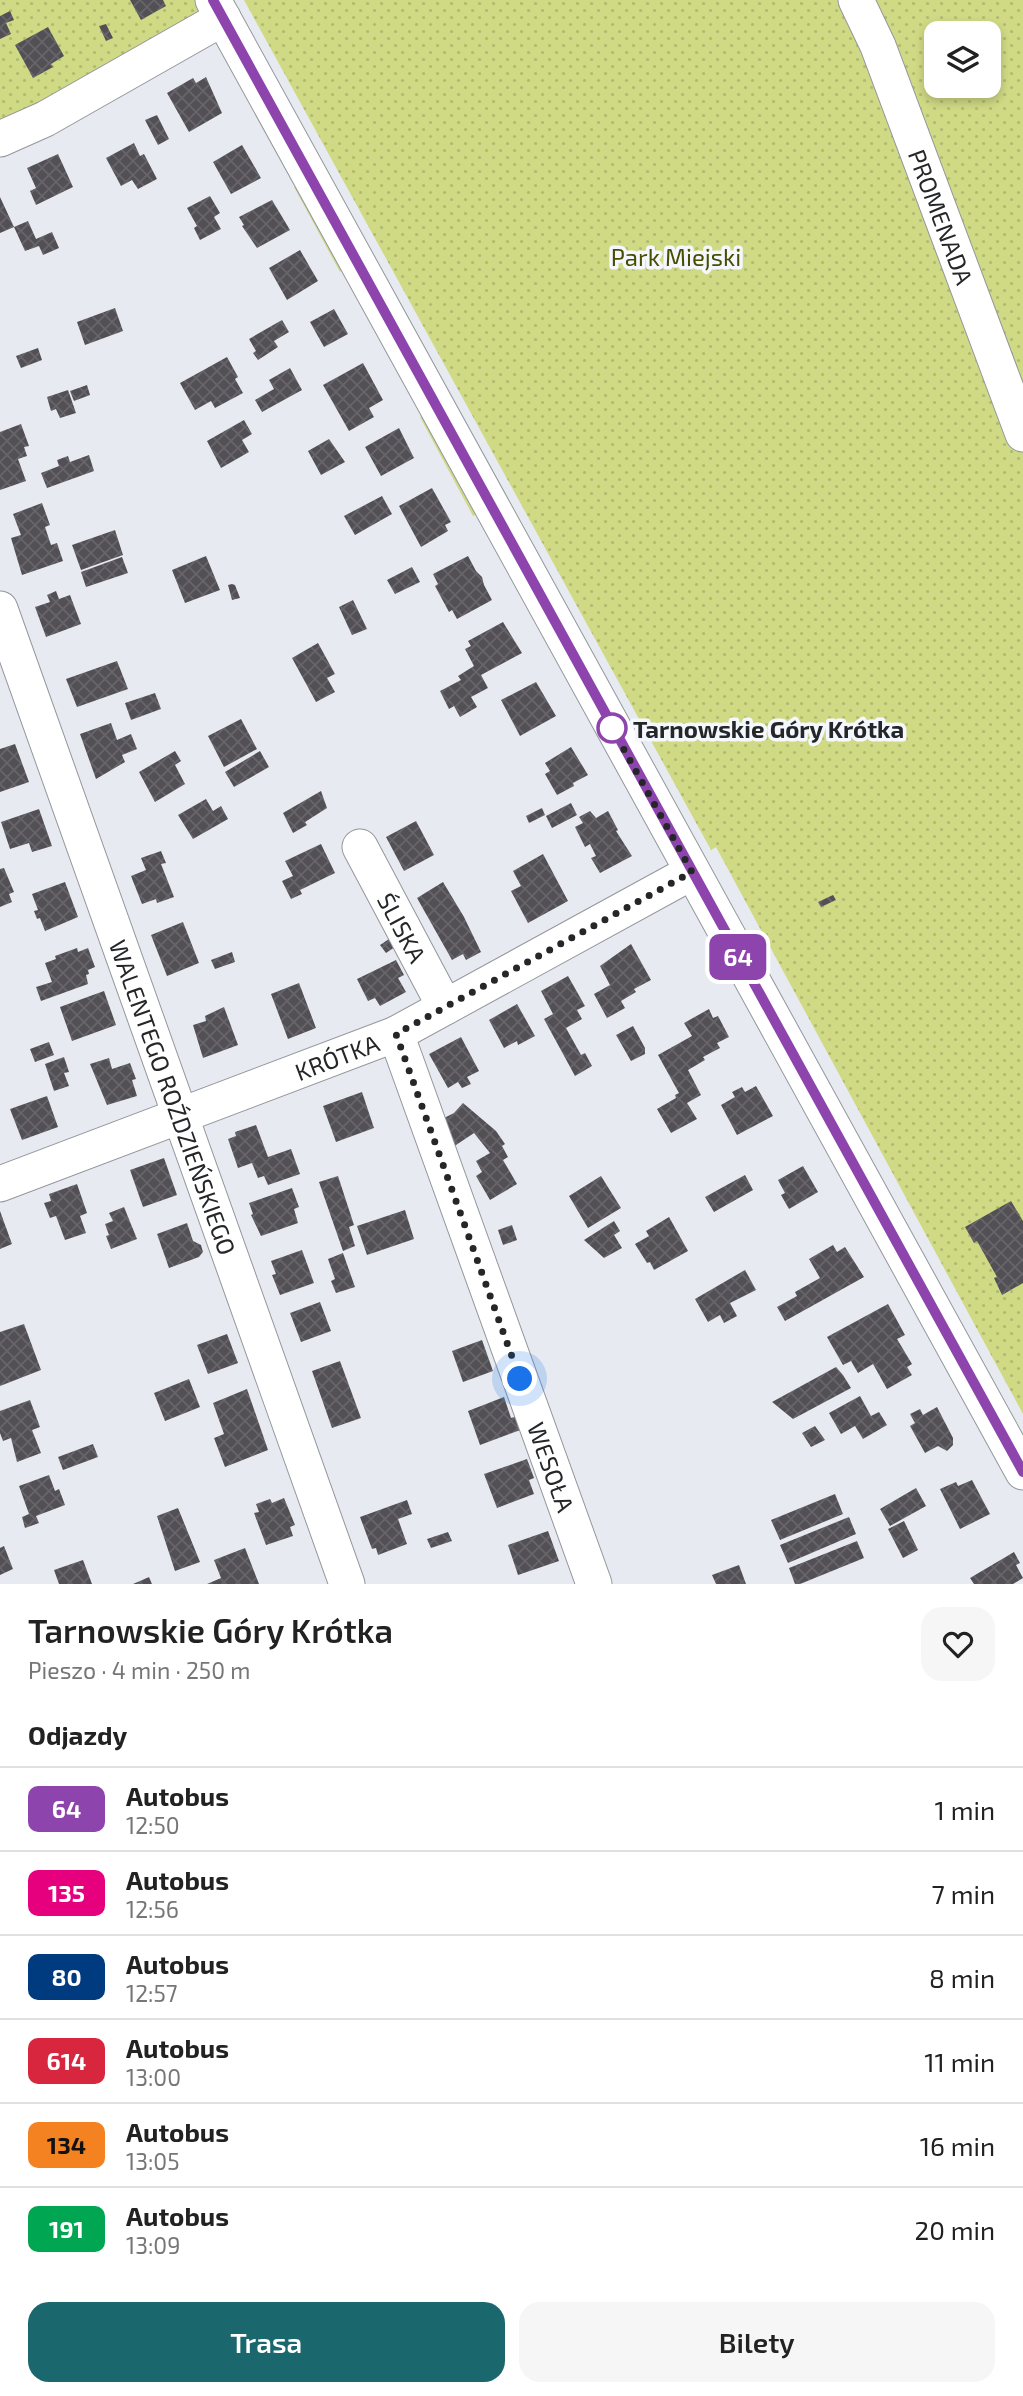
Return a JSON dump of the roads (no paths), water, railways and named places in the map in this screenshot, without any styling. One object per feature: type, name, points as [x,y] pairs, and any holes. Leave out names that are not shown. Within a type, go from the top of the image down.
[{"type":"street","name":"PROMENADA","points":[[856,0],[878,46],[1023,434]]},
{"type":"street","points":[[0,139],[45,119],[218,9],[1023,1472]]},
{"type":"street","name":"WALENTEGO ROŹDZIEŃSKIEGO","points":[[0,609],[347,1584]]},
{"type":"street","name":"ŚLISKA","points":[[360,847],[445,1007]]},
{"type":"street","name":"KRÓTKA","points":[[1,1181],[182,1116],[396,1034],[692,872]]},
{"type":"street","name":"WESOŁA","points":[[396,1034],[594,1584]]},
{"type":"place","name":"Tarnowskie Góry Krótka","points":[[612,728]]},
{"type":"park label","name":"Park Miejski","points":[[676,256]]}]
